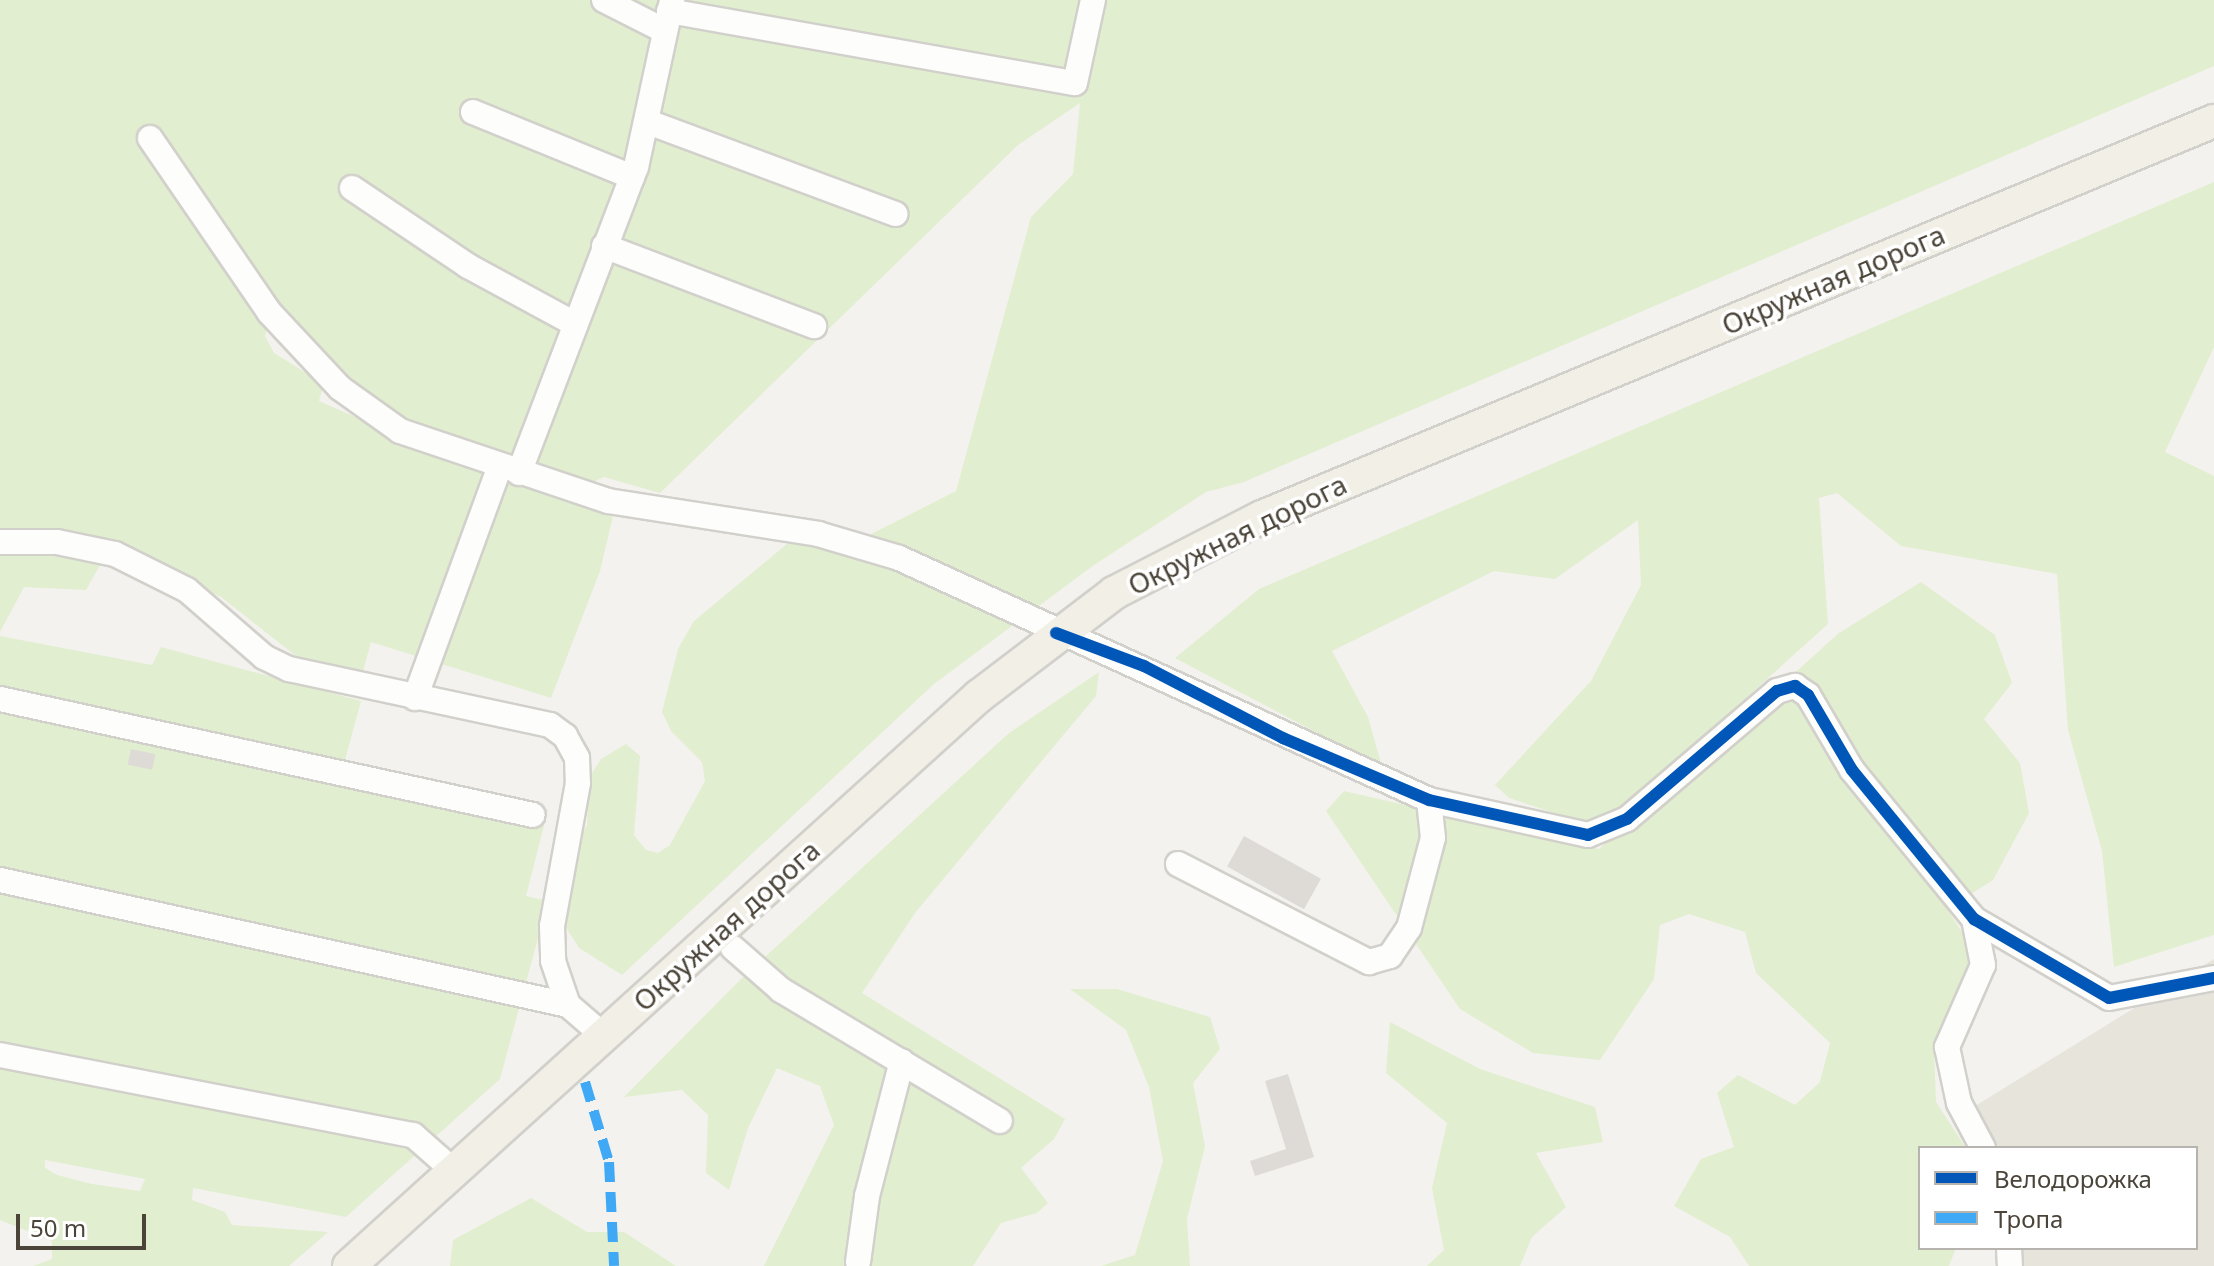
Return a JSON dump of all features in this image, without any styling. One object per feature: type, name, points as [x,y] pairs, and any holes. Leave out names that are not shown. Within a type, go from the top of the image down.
[{"type":"main road","name":"Окружная дорога","points":[[349,1266],[604,1036],[1070,636],[1225,533],[2214,121]]},
{"type":"main road","name":"Окружная дорога","points":[[381,1266],[733,948],[1070,636],[1271,537],[2214,145]]},
{"type":"street","points":[[604,0],[669,14],[1075,83],[1093,0]]},
{"type":"street","points":[[415,698],[632,177],[648,122],[669,14]]},
{"type":"street","points":[[473,112],[632,177]]},
{"type":"street","points":[[648,122],[895,214]]},
{"type":"street","points":[[150,138],[242,277],[340,388],[400,431],[509,469],[635,507],[836,538],[932,571],[1283,738],[1429,800],[1588,835],[1607,830],[1777,691],[1795,686],[1808,695],[1852,770],[1974,919],[2109,998],[2214,978]]},
{"type":"street","points":[[352,188],[468,266],[573,323]]},
{"type":"street","points":[[604,246],[814,326]]},
{"type":"street","points":[[0,542],[57,542],[115,554],[187,590],[264,657],[415,698],[550,725],[565,736],[577,758],[552,926],[553,961],[568,1005]]},
{"type":"street","points":[[0,699],[533,815]]},
{"type":"street","points":[[1178,864],[1369,962],[1390,956],[1409,928],[1433,838],[1429,800]]},
{"type":"street","points":[[0,880],[568,1005],[604,1036]]},
{"type":"street","points":[[1974,919],[1983,965],[1947,1047],[1959,1103],[1982,1146]]},
{"type":"street","points":[[733,948],[781,990],[1000,1121]]},
{"type":"street","points":[[0,1055],[413,1135],[454,1171]]},
{"type":"street","points":[[858,1262],[867,1196],[902,1061]]},
{"type":"shaded area","points":[[2214,959],[2214,1266],[2002,1266],[1999,1250],[2198,1250],[2198,1146],[1971,1146],[1962,1114]]},
{"type":"green space","points":[[0,0],[2214,0],[2214,66],[1244,482],[1206,492],[1094,565],[934,684],[622,975],[579,948],[565,926],[578,840],[587,825],[589,778],[601,759],[626,744],[640,756],[634,835],[646,850],[658,853],[670,845],[705,781],[702,762],[671,731],[662,712],[678,649],[694,621],[793,539],[834,553],[956,491],[1031,217],[1073,174],[1080,103],[1018,145],[660,493],[604,477],[591,483],[543,469],[533,454],[516,460],[381,412],[272,306],[265,336],[274,353],[324,384],[319,401],[503,482],[614,512],[600,571],[551,698],[371,642],[362,675],[305,663],[221,597],[112,544],[86,590],[24,587],[0,632]]},
{"type":"green space","points":[[2214,182],[2214,347],[2165,452],[2214,476],[2214,935],[2114,967],[2102,851],[2068,730],[2057,574],[1901,546],[1837,493],[1819,498],[1828,624],[1601,828],[1509,798],[1495,785],[1591,681],[1641,585],[1638,520],[1555,579],[1494,571],[1332,651],[1368,717],[1382,767],[1175,658],[1259,589]]},
{"type":"green space","points":[[1921,582],[1995,635],[2012,683],[1984,719],[2020,763],[2029,813],[1993,880],[1947,909],[1975,952],[1934,1048],[1936,1102],[1965,1146],[1918,1146],[1918,1250],[1955,1250],[1949,1266],[1749,1266],[1730,1237],[1674,1206],[1701,1159],[1734,1147],[1717,1093],[1738,1075],[1795,1105],[1820,1082],[1830,1043],[1756,973],[1745,932],[1689,914],[1660,925],[1654,979],[1600,1060],[1533,1053],[1460,1009],[1326,811],[1344,791],[1599,849],[1839,633]]},
{"type":"green space","points":[[0,636],[152,665],[161,647],[361,701],[344,764],[548,810],[526,896],[548,901],[500,1079],[346,1217],[193,1188],[192,1200],[225,1212],[232,1225],[328,1232],[289,1266],[33,1266],[52,1259],[52,1241],[0,1220]],"holes":[[[45,1160],[145,1179],[140,1191],[92,1184],[57,1175],[45,1168]]]},
{"type":"green space","points":[[1099,672],[1096,696],[915,913],[862,993],[1065,1119],[1054,1139],[1021,1168],[1048,1203],[1037,1213],[1001,1223],[973,1266],[764,1266],[834,1125],[820,1086],[777,1068],[748,1128],[729,1190],[706,1173],[708,1115],[682,1090],[624,1097],[739,981],[1009,733]]},
{"type":"green space","points":[[1070,989],[1117,989],[1210,1017],[1220,1049],[1193,1083],[1205,1146],[1187,1219],[1190,1266],[1101,1266],[1135,1255],[1163,1161],[1149,1087],[1126,1030]]},
{"type":"green space","points":[[1390,1022],[1480,1069],[1595,1107],[1603,1142],[1536,1153],[1566,1207],[1532,1237],[1520,1266],[1427,1266],[1444,1250],[1432,1188],[1447,1123],[1386,1073]]},
{"type":"green space","points":[[531,1198],[587,1232],[624,1232],[676,1266],[450,1266],[453,1240]]},
{"type":"building","points":[[131,749],[155,754],[152,770],[128,765]]},
{"type":"building","points":[[1244,836],[1321,879],[1304,909],[1227,867]]},
{"type":"building","points":[[1288,1074],[1314,1157],[1255,1176],[1250,1161],[1286,1149],[1265,1081]]},
{"type":"marked path","points":[[585,1082],[609,1162],[614,1266]]},
{"type":"cycle path","points":[[1056,633],[1144,666],[1283,738],[1429,800],[1588,835],[1627,819],[1777,691],[1795,686],[1808,695],[1852,770],[1974,919],[2109,998],[2214,978]]}]
